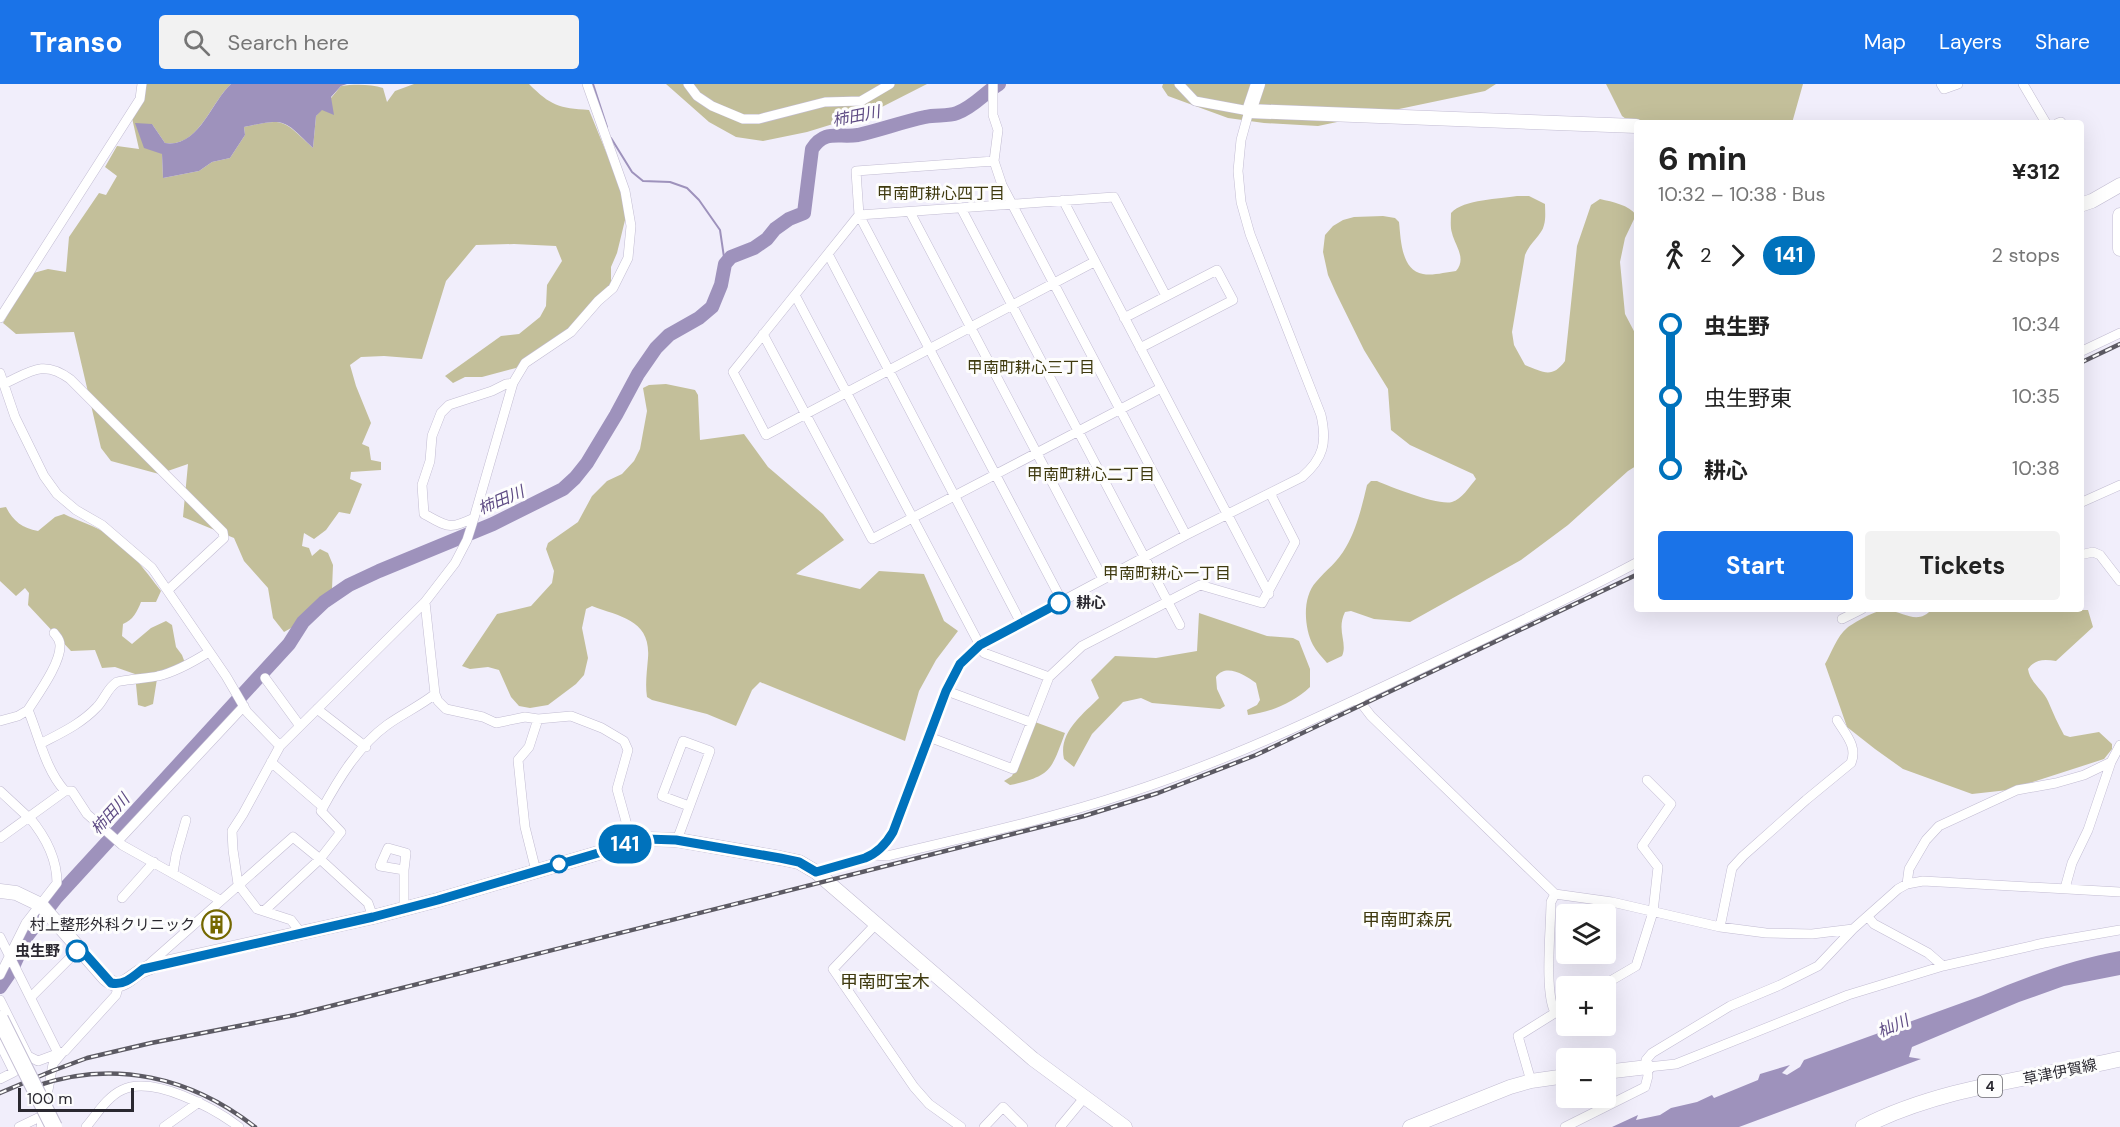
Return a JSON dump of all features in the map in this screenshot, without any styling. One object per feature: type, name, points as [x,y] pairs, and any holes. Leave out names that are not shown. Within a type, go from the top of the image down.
[{"type":"highway","points":[[0,1019],[49,1121]]},
{"type":"main road","name":"草津伊賀線","points":[[1863,1127],[1913,1106],[1958,1093],[2120,1059]]},
{"type":"street","points":[[0,318],[140,99],[142,84]]},
{"type":"street","points":[[301,933],[291,920],[257,909],[238,884],[232,831],[280,746],[425,602],[455,563],[467,540],[513,383],[525,363],[571,332],[612,288],[627,258],[631,225],[625,191],[587,84]]},
{"type":"street","points":[[688,84],[692,91],[712,106],[743,119],[759,119],[825,102],[861,101],[890,84]]},
{"type":"street","points":[[1179,84],[1195,101],[1249,111],[1634,126]]},
{"type":"street","points":[[873,855],[893,832],[946,691],[960,664],[980,645],[1186,535],[1302,477],[1316,463],[1325,439],[1321,415],[1250,234],[1241,202],[1238,171],[1241,140],[1258,84]]},
{"type":"street","points":[[1941,84],[1944,88],[1958,84]]},
{"type":"street","points":[[2023,84],[2044,120]]},
{"type":"street","points":[[994,88],[993,115],[998,130],[994,161],[1002,185],[1186,535]]},
{"type":"street","points":[[994,161],[856,171],[859,216],[1062,602]]},
{"type":"street","points":[[2084,204],[2120,185]]},
{"type":"street","points":[[1094,262],[766,435],[733,372],[859,216],[1114,197],[1166,296]]},
{"type":"street","points":[[1063,200],[1269,594]]},
{"type":"street","points":[[961,208],[1180,625]]},
{"type":"street","points":[[910,212],[1103,579]]},
{"type":"street","points":[[2120,215],[2120,249]]},
{"type":"street","points":[[828,254],[1021,623]]},
{"type":"street","points":[[1124,318],[1217,270],[1233,300],[1140,348]]},
{"type":"street","points":[[795,295],[984,652],[1048,677]]},
{"type":"street","points":[[2084,350],[2120,333]]},
{"type":"street","points":[[763,334],[872,539],[1161,388]]},
{"type":"street","points":[[4,384],[34,370],[57,369],[70,379],[223,532],[224,538],[168,590]]},
{"type":"street","points":[[0,373],[15,417],[44,476],[57,494],[76,510],[102,525],[152,568],[247,712],[280,746]]},
{"type":"street","points":[[473,521],[454,527],[446,526],[424,514],[422,485],[430,461],[432,436],[441,413],[449,405],[513,383]]},
{"type":"street","points":[[2084,501],[2120,485]]},
{"type":"street","points":[[929,737],[1013,769],[1048,677],[1082,646],[1200,585],[1263,603],[1295,542],[1270,493]]},
{"type":"street","points":[[2084,554],[2093,552],[2100,555],[2120,581]]},
{"type":"street","points":[[816,872],[873,855],[887,856],[909,851],[1128,794],[1252,748],[1358,699],[1634,564]]},
{"type":"street","points":[[425,602],[435,694],[446,709],[483,717],[496,723],[525,717],[538,719],[574,717],[602,728],[627,744],[626,758],[616,789],[632,843]]},
{"type":"street","points":[[1842,619],[1856,612]]},
{"type":"street","points":[[0,721],[18,716],[28,710],[43,686],[60,647],[59,639],[54,633]]},
{"type":"street","points":[[42,743],[82,721],[98,706],[114,683],[121,680],[132,681],[160,676],[191,664],[209,652]]},
{"type":"street","points":[[265,678],[300,726]]},
{"type":"street","points":[[946,691],[1030,722]]},
{"type":"street","points":[[264,911],[320,859],[341,832],[321,811],[344,772],[387,725],[416,709],[435,694]]},
{"type":"street","points":[[1358,699],[1371,716],[1555,894],[1612,902],[1720,927],[1766,933],[1812,934],[1853,929]]},
{"type":"street","points":[[118,841],[244,705]]},
{"type":"street","points":[[317,709],[366,747]]},
{"type":"street","points":[[28,710],[42,743],[45,757],[65,790]]},
{"type":"street","points":[[537,871],[525,826],[518,760],[529,747],[538,719]]},
{"type":"street","points":[[1720,927],[1732,867],[1851,763],[1854,756],[1853,748],[1837,720]]},
{"type":"street","points":[[676,840],[710,751],[683,741],[662,796],[688,806]]},
{"type":"street","points":[[2065,888],[2072,863],[2088,830],[2111,762],[2120,745]]},
{"type":"street","points":[[272,762],[323,807]]},
{"type":"street","points":[[1906,884],[1909,869],[1926,840],[1939,826],[2017,790],[2084,775],[2111,762]]},
{"type":"street","points":[[1616,978],[1636,966],[1653,912],[1658,867],[1642,846],[1671,804],[1647,780]]},
{"type":"street","points":[[0,790],[29,817],[48,845],[57,873],[57,883],[45,908],[26,922],[0,975]]},
{"type":"street","points":[[2,831],[29,817],[65,790],[72,791],[87,814],[118,841],[220,900]]},
{"type":"street","points":[[173,873],[186,820]]},
{"type":"street","points":[[0,891],[16,892],[45,908],[111,983],[119,984],[128,981],[143,969],[293,837],[368,903],[373,917]]},
{"type":"street","points":[[143,969],[404,909],[646,839],[676,840],[799,862],[816,872],[1033,1059],[1125,1127]]},
{"type":"street","points":[[122,898],[154,862]]},
{"type":"street","points":[[404,870],[404,909]]},
{"type":"street","points":[[1566,1127],[1645,1087],[1648,1067],[1646,1060],[1652,1053],[1730,1006],[1818,966],[1853,929],[1906,884],[1923,881],[2120,892]]},
{"type":"street","points":[[1531,1081],[1518,1036],[1555,1012],[1552,1008],[1550,986],[1551,902],[1555,894]]},
{"type":"street","points":[[1868,917],[1874,924],[1928,953],[1943,966]]},
{"type":"street","points":[[876,924],[833,969],[914,1087],[929,1104],[961,1127]]},
{"type":"street","points":[[1616,1071],[1676,1064],[1848,995],[1943,966],[2044,943],[2120,930]]},
{"type":"street","points":[[0,937],[61,1052]]},
{"type":"street","points":[[31,997],[80,948]]},
{"type":"street","points":[[49,1121],[47,1095],[53,1064],[61,1052],[116,995],[119,984]]},
{"type":"street","points":[[0,1000],[28,1056],[38,1061],[61,1052]]},
{"type":"street","points":[[0,1044],[14,1072],[0,1079]]},
{"type":"street","points":[[1410,1127],[1510,1087],[1556,1077]]},
{"type":"street","points":[[87,1127],[114,1094],[127,1088],[146,1087],[172,1092],[199,1102],[238,1127]]},
{"type":"street","points":[[47,1095],[63,1127]]},
{"type":"street","points":[[1060,1127],[1084,1098]]},
{"type":"street","points":[[164,1127],[199,1102]]},
{"type":"street","points":[[984,1127],[1003,1107],[1023,1127]]},
{"type":"street","points":[[19,1127],[49,1121]]},
{"type":"street","points":[[41,1127],[49,1121]]},
{"type":"shaded area","points":[[145,84],[231,84],[195,132],[187,139],[177,143],[165,143],[152,124],[162,154],[163,178],[199,171],[212,162],[230,158],[245,135],[244,127],[257,124],[282,123],[295,131],[313,148],[316,116],[341,86],[362,85],[383,88],[387,102],[395,91],[414,84],[529,84],[543,97],[556,104],[589,110],[622,191],[626,216],[617,253],[611,267],[611,285],[564,335],[516,368],[482,377],[465,377],[453,383],[445,376],[501,336],[519,334],[540,317],[546,306],[547,285],[562,261],[556,246],[476,245],[446,281],[422,359],[361,357],[350,365],[371,423],[362,444],[369,447],[371,460],[381,462],[381,470],[351,472],[350,479],[362,484],[350,514],[339,512],[326,530],[314,539],[304,533],[302,546],[309,548],[312,556],[320,549],[328,553],[333,565],[332,589],[300,623],[284,632],[273,618],[268,588],[244,561],[234,538],[183,517],[188,464],[159,474],[111,461],[101,448],[74,332],[16,334],[3,323],[30,274],[48,269],[66,272],[69,237],[99,193],[106,195],[117,176],[105,167],[117,146],[139,149],[132,118]]},
{"type":"shaded area","points":[[231,84],[347,84],[341,86],[331,97],[334,115],[322,110],[316,116],[313,148],[283,123],[258,124],[244,127],[245,135],[230,158],[212,162],[199,171],[163,178],[162,154],[144,148],[135,123],[152,124],[165,143],[177,143],[196,131]]},
{"type":"shaded area","points":[[666,84],[927,84],[872,112],[807,132],[763,141],[736,137],[709,122]]},
{"type":"shaded area","points":[[1163,84],[1496,84],[1485,91],[1318,126],[1228,118],[1168,96],[1162,87]]},
{"type":"shaded area","points":[[1606,84],[1803,84],[1793,120],[1634,120],[1634,125],[1622,116]]},
{"type":"shaded area","points":[[1529,196],[1545,204],[1543,229],[1525,255],[1512,332],[1514,345],[1525,365],[1547,372],[1556,370],[1565,361],[1577,246],[1591,205],[1600,199],[1625,206],[1634,213],[1620,262],[1625,314],[1634,331],[1634,467],[1568,525],[1521,560],[1410,622],[1374,619],[1351,611],[1345,612],[1342,625],[1344,646],[1342,656],[1327,663],[1310,638],[1306,622],[1308,596],[1311,588],[1339,557],[1350,540],[1359,517],[1367,485],[1371,481],[1377,481],[1415,495],[1437,501],[1452,502],[1459,498],[1476,479],[1473,474],[1410,445],[1391,430],[1388,389],[1364,350],[1328,275],[1323,252],[1325,235],[1333,226],[1354,217],[1395,218],[1399,222],[1402,245],[1410,267],[1423,274],[1456,271],[1460,257],[1451,231],[1451,213],[1464,205],[1492,199]]},
{"type":"shaded area","points":[[666,384],[695,390],[698,395],[700,440],[744,434],[768,467],[823,514],[844,540],[796,574],[860,589],[879,571],[924,574],[944,621],[958,631],[936,660],[919,691],[905,741],[760,682],[752,690],[736,726],[707,714],[652,700],[647,697],[646,692],[648,645],[645,635],[632,622],[623,617],[592,606],[586,609],[582,628],[588,658],[584,675],[548,705],[530,708],[519,706],[511,697],[499,670],[488,667],[470,669],[462,666],[497,614],[531,606],[552,583],[554,571],[546,549],[548,543],[578,522],[592,496],[607,481],[622,474],[634,461],[640,449],[647,411],[643,388],[649,385]]},
{"type":"shaded area","points":[[6,507],[19,523],[32,530],[38,531],[55,517],[64,514],[97,529],[127,550],[161,591],[156,602],[141,602],[134,615],[123,624],[122,636],[132,644],[151,628],[166,621],[172,625],[176,647],[185,663],[157,679],[153,704],[145,707],[138,705],[135,674],[115,667],[102,668],[95,650],[71,651],[28,605],[29,593],[25,588],[16,596],[0,581],[0,508]]},
{"type":"shaded area","points":[[2084,610],[2088,610],[2093,627],[2056,661],[2040,660],[2028,669],[2031,678],[2046,697],[2064,735],[2070,737],[2099,732],[2112,744],[2112,749],[2104,759],[2008,790],[1972,794],[1903,769],[1875,749],[1847,727],[1825,664],[1840,636],[1847,628],[1867,616],[1877,612],[1896,612],[1917,617],[1929,612],[2084,612]]},
{"type":"shaded area","points":[[1199,613],[1267,636],[1293,638],[1299,641],[1310,669],[1310,687],[1281,706],[1248,715],[1247,710],[1257,705],[1260,700],[1256,683],[1236,672],[1225,671],[1216,677],[1217,689],[1225,706],[1220,709],[1152,703],[1141,698],[1123,702],[1092,734],[1074,767],[1064,759],[1063,750],[1068,733],[1099,698],[1091,680],[1115,656],[1156,658],[1197,651]]},
{"type":"shaded area","points":[[1035,722],[1065,733],[1060,746],[1052,764],[1042,775],[1010,785],[1004,781],[1012,776]]},
{"type":"shaded area","points":[[2120,951],[2120,975],[2064,986],[2019,1002],[1912,1047],[1909,1057],[1921,1059],[1739,1127],[1612,1127],[1638,1115],[1636,1120],[1660,1115],[1671,1108],[1697,1102],[1712,1095],[1714,1098],[1758,1080],[1760,1074],[1790,1065],[1782,1073],[1787,1075],[1800,1067],[1804,1060],[2049,970]]},
{"type":"waterway","points":[[593,84],[607,127]]},
{"type":"waterway","name":"柿田川","points":[[0,987],[11,971],[27,936],[56,898],[289,644],[303,622],[324,602],[349,585],[379,571],[493,524],[563,489],[575,478],[587,463],[638,374],[656,348],[669,335],[699,318],[712,307],[721,285],[725,264],[731,257],[754,248],[789,219],[804,213],[812,149],[817,143],[827,137],[858,135],[925,117],[957,113],[969,107],[999,84]]},
{"type":"waterway","points":[[611,138],[632,172],[643,181],[670,182],[687,188],[699,200],[720,230],[725,264]]},
{"type":"railway","points":[[2084,361],[2120,344]]},
{"type":"railway","points":[[0,1093],[87,1058],[295,1015],[1084,816],[1158,793],[1256,755],[1634,576]]},
{"type":"railway","points":[[36,1086],[65,1078],[94,1074],[123,1074],[151,1078],[178,1085],[205,1096],[255,1127]]},
{"type":"bus line","name":"141","points":[[77,951],[80,948],[105,978],[111,983],[119,984],[128,981],[143,969],[373,917],[646,839],[665,838],[780,858],[799,862],[816,872],[865,858],[873,855],[882,847],[893,832],[946,691],[960,664],[980,645],[1059,603]]},
{"type":"place","name":"耕心","points":[[1059,603]]},
{"type":"place","name":"村上整形外科クリニック","points":[[216,925]]},
{"type":"place","name":"虫生野","points":[[77,951]]},
{"type":"district","name":"甲南町耕心四丁目","points":[[941,193]]},
{"type":"district","name":"甲南町耕心三丁目","points":[[1031,367]]},
{"type":"district","name":"甲南町耕心二丁目","points":[[1091,474]]},
{"type":"district","name":"甲南町耕心一丁目","points":[[1167,573]]},
{"type":"district","name":"甲南町森尻","points":[[1407,920]]},
{"type":"district","name":"甲南町宝木","points":[[885,982]]},
{"type":"water label","name":"杣川","points":[[1893,1026]]}]
